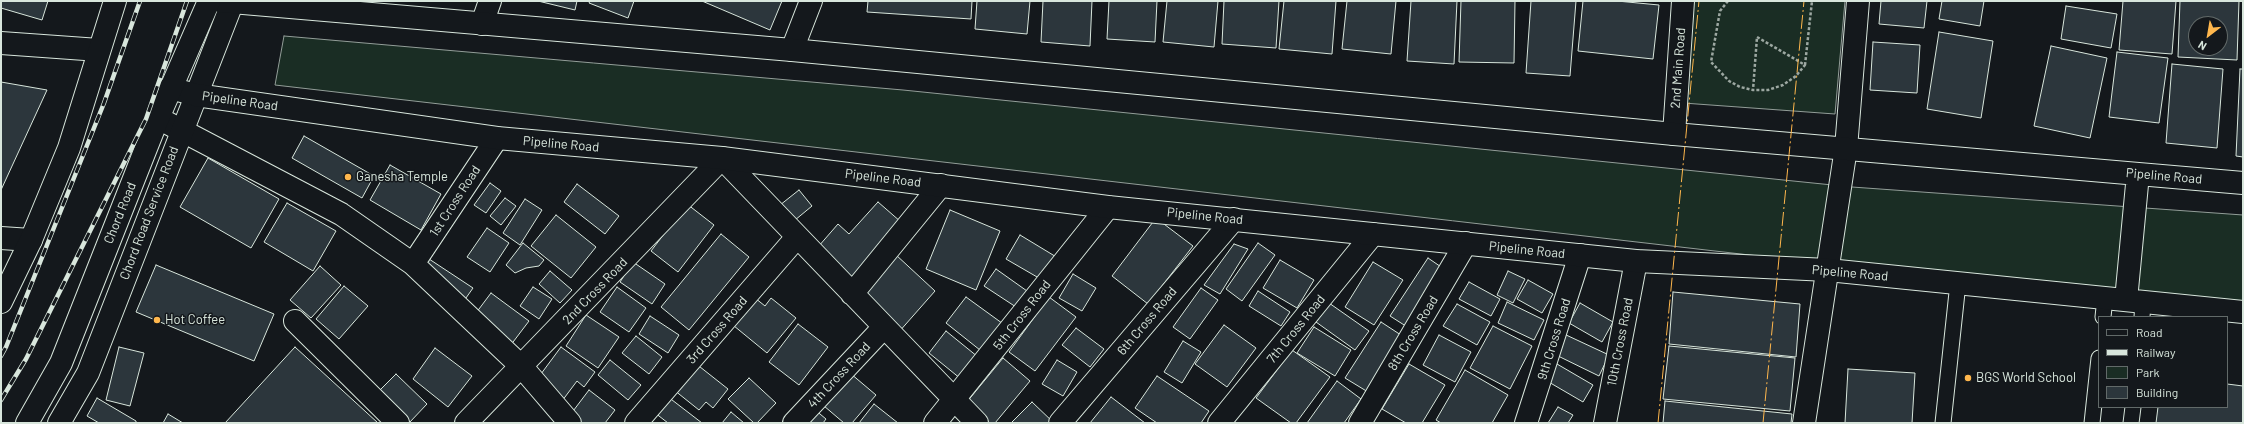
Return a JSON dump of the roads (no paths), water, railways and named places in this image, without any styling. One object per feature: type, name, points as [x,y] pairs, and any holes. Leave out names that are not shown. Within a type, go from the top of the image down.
[{"type":"main road","points":[[1,302],[31,240],[69,148],[115,1]]},
{"type":"main road","name":"Chord Road","points":[[27,423],[61,363],[170,88],[209,1]]},
{"type":"main road","name":"Pipeline Road","points":[[228,1],[792,50],[1674,134],[2243,183]]},
{"type":"main road","name":"Chord Road Service Road","points":[[59,423],[88,373],[180,132],[196,95],[228,1]]},
{"type":"main road","points":[[482,24],[490,1]]},
{"type":"main road","points":[[792,50],[811,1]]},
{"type":"main road","name":"2nd Main Road","points":[[1674,134],[1683,1]]},
{"type":"main road","points":[[1804,423],[1846,148],[1858,1]]},
{"type":"main road","points":[[1,43],[99,50]]},
{"type":"main road","name":"Pipeline Road","points":[[170,88],[196,95],[496,138],[722,158],[1108,207],[1636,261],[1828,270],[1958,283],[2124,307],[2243,312]]},
{"type":"main road","points":[[158,118],[180,132],[341,214],[413,264],[522,367],[570,423]]},
{"type":"main road","name":"1st Cross Road","points":[[413,264],[496,138]]},
{"type":"main road","points":[[722,158],[977,423]]},
{"type":"main road","name":"2nd Cross Road","points":[[466,423],[522,367],[722,158]]},
{"type":"main road","points":[[2124,307],[2138,174]]},
{"type":"main road","points":[[852,294],[941,185]]},
{"type":"main road","name":"5th Cross Road","points":[[935,423],[955,400],[1108,207]]},
{"type":"main road","name":"6th Cross Road","points":[[1060,423],[1234,220]]},
{"type":"main road","name":"7th Cross Road","points":[[1219,423],[1373,234]]},
{"type":"main road","name":"3rd Cross Road","points":[[636,423],[797,237]]},
{"type":"main road","points":[[1,238],[31,240]]},
{"type":"main road","name":"8th Cross Road","points":[[1360,423],[1466,243]]},
{"type":"main road","name":"9th Cross Road","points":[[1526,423],[1580,255]]},
{"type":"main road","name":"10th Cross Road","points":[[1605,423],[1636,261]]},
{"type":"main road","points":[[296,321],[398,423]]},
{"type":"main road","name":"4th Cross Road","points":[[794,423],[884,327]]},
{"type":"lane","points":[[1943,423],[1958,283]]},
{"type":"lane","points":[[2092,423],[2098,367]]},
{"type":"lane","points":[[2131,423],[2133,408]]},
{"type":"railway","points":[[1,356],[6,347],[104,103],[140,1]]},
{"type":"railway","points":[[1,400],[26,359],[146,119],[187,1]]},
{"type":"place","name":"Ganesha Temple","points":[[348,177]]},
{"type":"place","name":"Hot Coffee","points":[[157,320]]},
{"type":"place","name":"BGS World School","points":[[1968,378]]}]
